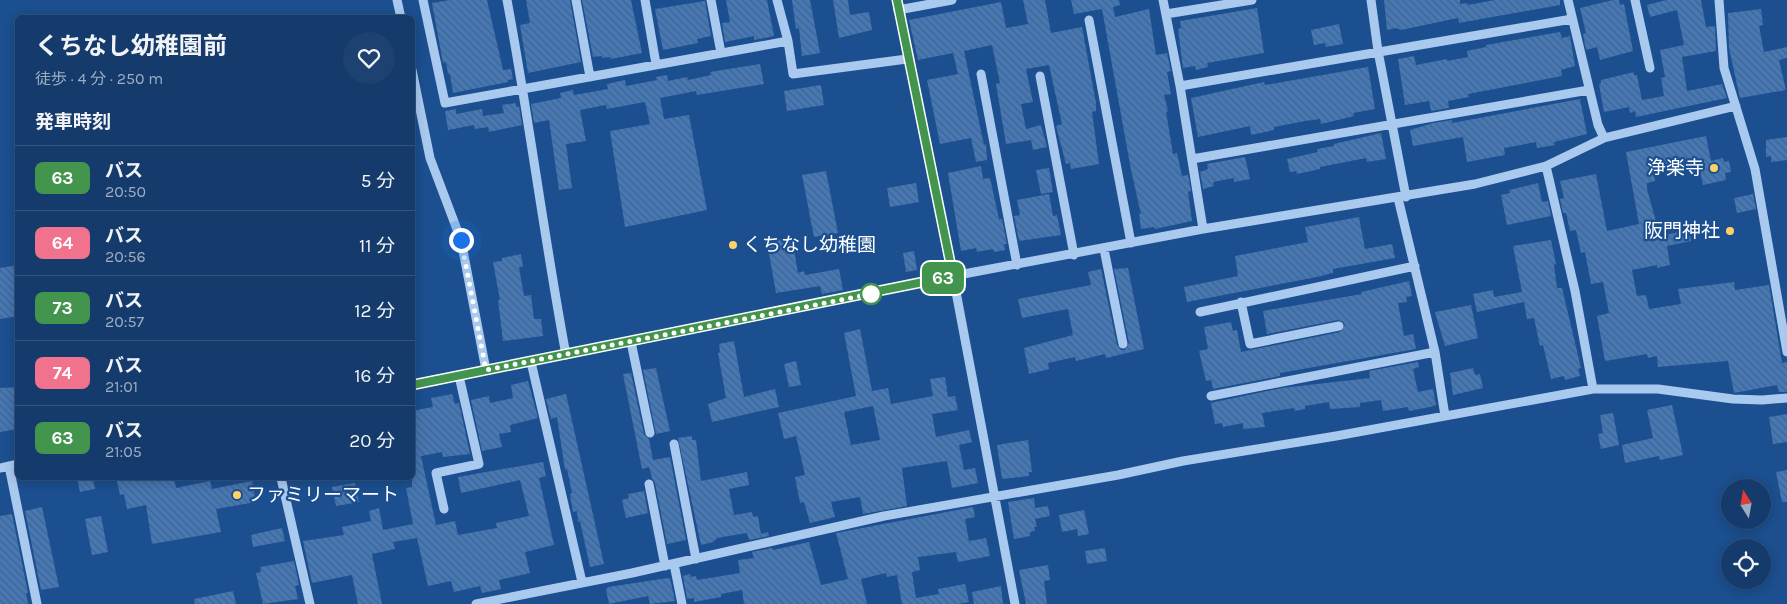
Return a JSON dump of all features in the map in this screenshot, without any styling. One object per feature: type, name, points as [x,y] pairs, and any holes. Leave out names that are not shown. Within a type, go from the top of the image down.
[{"type":"street","points":[[397,0],[400,15]]},
{"type":"street","points":[[423,0],[444,103],[788,41]]},
{"type":"street","points":[[507,0],[524,89],[545,240],[566,355]]},
{"type":"street","points":[[576,0],[590,77]]},
{"type":"street","points":[[644,0],[656,64]]},
{"type":"street","points":[[712,0],[721,52]]},
{"type":"street","points":[[777,0],[788,41],[794,74],[907,59]]},
{"type":"street","points":[[896,0],[953,276],[1015,604]]},
{"type":"street","points":[[898,10],[952,0]]},
{"type":"street","points":[[1163,0],[1180,86],[1203,229]]},
{"type":"street","points":[[1166,14],[1252,0]]},
{"type":"street","points":[[1371,0],[1378,51],[1393,124],[1402,197],[1434,352],[1444,416]]},
{"type":"street","points":[[1568,0],[1598,125],[1604,138]]},
{"type":"street","points":[[1636,0],[1650,68]]},
{"type":"street","points":[[1719,0],[1723,40],[1722,54],[1754,169],[1787,352]]},
{"type":"street","points":[[1180,86],[1572,19]]},
{"type":"street","points":[[1089,20],[1132,243]]},
{"type":"street","points":[[981,74],[1017,265]]},
{"type":"street","points":[[1040,76],[1074,254]]},
{"type":"street","points":[[415,85],[430,158],[461,240],[486,370]]},
{"type":"street","points":[[1192,159],[1589,90]]},
{"type":"street","points":[[415,384],[953,276],[1203,229],[1475,184],[1546,166],[1604,138],[1736,106]]},
{"type":"street","points":[[1546,166],[1575,291],[1593,389]]},
{"type":"street","points":[[1104,249],[1123,344]]},
{"type":"street","points":[[1200,312],[1415,266]]},
{"type":"street","points":[[1241,302],[1250,344],[1339,326]]},
{"type":"street","points":[[631,342],[650,433]]},
{"type":"street","points":[[1211,396],[1434,352]]},
{"type":"street","points":[[531,362],[582,582]]},
{"type":"street","points":[[444,509],[436,473],[479,464],[459,376]]},
{"type":"street","points":[[476,604],[669,565],[884,516],[1118,475],[1182,461],[1593,389],[1658,389],[1733,399],[1762,400],[1787,398]]},
{"type":"street","points":[[674,444],[696,559]]},
{"type":"street","points":[[9,466],[37,604]]},
{"type":"street","points":[[281,480],[310,604]]},
{"type":"street","points":[[649,484],[669,565],[682,604]]},
{"type":"building","points":[[450,0],[487,0],[503,70],[511,69],[513,79],[508,80],[508,82],[453,93],[446,62],[443,63],[432,3]]},
{"type":"building","points":[[526,0],[570,0],[581,62],[528,73],[520,25],[530,23]]},
{"type":"building","points":[[582,0],[631,0],[642,53],[611,59],[610,57],[602,58],[602,56],[593,57]]},
{"type":"building","points":[[726,0],[767,0],[774,36],[754,40],[754,36],[725,42],[722,23],[730,22]]},
{"type":"building","points":[[792,0],[810,0],[820,53],[802,56],[799,28],[796,29]]},
{"type":"building","points":[[833,0],[848,0],[850,15],[869,12],[872,30],[839,38]]},
{"type":"building","points":[[1023,0],[1045,0],[1051,33],[1082,27],[1096,103],[1096,111],[1092,112],[1099,164],[1071,169],[1070,163],[1066,164],[1056,126],[1062,124],[1049,65],[1026,69],[1033,102],[1021,104],[1026,129],[1041,125],[1047,147],[1033,150],[1031,140],[1006,144],[996,84],[1000,83],[992,45],[964,51],[984,145],[986,144],[987,160],[976,162],[971,138],[940,144],[927,80],[958,74],[953,53],[918,60],[909,20],[1001,2],[1006,28],[1028,24]]},
{"type":"building","points":[[1071,0],[1119,0],[1120,5],[1113,7],[1115,17],[1149,9],[1156,55],[1167,53],[1171,71],[1167,72],[1171,94],[1164,95],[1168,111],[1166,112],[1173,154],[1177,153],[1182,176],[1188,175],[1191,191],[1188,192],[1192,221],[1155,229],[1154,227],[1141,229],[1139,214],[1141,214],[1131,170],[1102,9],[1074,14]]},
{"type":"building","points":[[1384,0],[1460,0],[1460,4],[1467,3],[1468,5],[1495,0],[1560,0],[1560,5],[1459,23],[1458,18],[1401,30],[1396,28],[1387,30]]},
{"type":"building","points":[[1619,0],[1620,5],[1624,4],[1633,51],[1600,60],[1597,47],[1586,50],[1583,34],[1586,33],[1580,8]]},
{"type":"building","points":[[1666,0],[1701,0],[1706,27],[1715,26],[1716,51],[1682,57],[1687,91],[1722,84],[1727,98],[1636,117],[1635,111],[1630,113],[1629,107],[1604,112],[1599,84],[1601,80],[1634,72],[1634,75],[1637,75],[1642,100],[1664,96],[1661,78],[1665,77],[1660,50],[1684,45],[1677,10],[1650,17],[1647,5]]},
{"type":"building","points":[[705,1],[711,36],[697,39],[698,43],[663,50],[655,9]]},
{"type":"building","points":[[1257,8],[1264,53],[1207,63],[1208,67],[1196,70],[1195,66],[1183,68],[1178,29],[1181,28],[1180,21]]},
{"type":"building","points":[[1761,9],[1763,25],[1759,26],[1764,52],[1787,47],[1787,58],[1779,60],[1786,90],[1740,98],[1729,48],[1728,13]]},
{"type":"building","points":[[1339,24],[1343,44],[1326,47],[1325,43],[1314,45],[1311,30]]},
{"type":"building","points":[[1560,32],[1562,38],[1570,36],[1575,66],[1561,70],[1562,76],[1468,94],[1469,97],[1448,101],[1449,108],[1431,111],[1429,101],[1405,105],[1398,59],[1414,56],[1416,65],[1447,59],[1447,61],[1468,57],[1467,51],[1486,47],[1486,45]]},
{"type":"building","points":[[760,64],[764,84],[697,95],[696,91],[660,98],[664,119],[689,115],[707,210],[625,227],[610,131],[650,124],[645,102],[607,109],[606,105],[580,110],[586,141],[566,144],[572,188],[559,190],[549,120],[534,123],[531,104],[561,98],[560,93],[573,90],[574,95],[608,89],[607,84],[625,80],[626,86],[657,80],[656,77],[667,75],[668,81],[687,77],[688,80],[711,75],[710,72]]},
{"type":"building","points":[[1368,67],[1375,109],[1353,113],[1354,116],[1321,124],[1320,119],[1305,121],[1274,127],[1274,130],[1251,135],[1250,126],[1198,137],[1191,98],[1264,82],[1265,85]]},
{"type":"building","points":[[821,85],[824,105],[787,111],[784,91]]},
{"type":"building","points":[[1580,99],[1587,134],[1554,142],[1555,145],[1537,148],[1536,142],[1504,148],[1505,155],[1467,162],[1463,137],[1413,146],[1410,130],[1433,123],[1452,120],[1452,123]]},
{"type":"building","points":[[516,103],[516,107],[519,106],[522,125],[489,132],[488,127],[475,129],[474,125],[448,130],[445,111],[456,109],[456,114],[482,109],[483,116],[504,113],[502,105]]},
{"type":"building","points":[[1381,133],[1386,159],[1367,162],[1366,158],[1320,167],[1320,169],[1297,174],[1296,171],[1290,172],[1287,159],[1318,152],[1317,149],[1334,146],[1334,144]]},
{"type":"building","points":[[1706,136],[1711,161],[1723,158],[1724,162],[1729,161],[1731,172],[1725,173],[1726,180],[1703,185],[1698,162],[1680,166],[1679,162],[1654,167],[1655,181],[1647,183],[1647,189],[1660,236],[1689,230],[1691,241],[1667,246],[1670,265],[1657,268],[1657,265],[1632,270],[1637,296],[1646,295],[1649,309],[1681,304],[1678,289],[1734,282],[1735,290],[1769,285],[1782,363],[1787,362],[1787,392],[1779,392],[1777,385],[1734,393],[1728,361],[1658,367],[1657,356],[1648,358],[1647,354],[1605,361],[1597,316],[1609,313],[1603,282],[1591,284],[1585,252],[1581,253],[1576,230],[1570,231],[1566,213],[1563,213],[1560,199],[1564,198],[1560,181],[1596,174],[1607,231],[1639,224],[1626,152]]},
{"type":"building","points":[[1787,137],[1787,160],[1771,162],[1771,156],[1766,157],[1766,140]]},
{"type":"building","points":[[1245,157],[1250,179],[1234,182],[1234,178],[1213,182],[1214,186],[1203,189],[1200,172],[1208,169],[1207,164]]},
{"type":"building","points":[[981,166],[983,179],[990,178],[999,219],[1002,219],[1007,244],[1004,244],[1005,250],[994,252],[993,249],[977,252],[976,248],[961,251],[948,173]]},
{"type":"building","points":[[1049,168],[1053,192],[1041,194],[1036,170]]},
{"type":"building","points":[[826,171],[838,233],[814,237],[802,175]]},
{"type":"building","points":[[916,183],[919,202],[890,207],[887,188]]},
{"type":"building","points":[[1538,183],[1542,202],[1548,201],[1551,216],[1507,225],[1501,195],[1510,193],[1509,190]]},
{"type":"building","points":[[1049,194],[1053,216],[1057,215],[1061,235],[1019,241],[1014,216],[1020,215],[1017,200]]},
{"type":"building","points":[[1753,194],[1756,209],[1737,213],[1734,198]]},
{"type":"building","points":[[1359,217],[1365,249],[1392,244],[1395,258],[1333,269],[1333,273],[1317,277],[1187,302],[1184,287],[1238,276],[1235,256],[1308,242],[1305,227]]},
{"type":"building","points":[[792,237],[798,273],[804,271],[805,275],[839,269],[843,290],[822,294],[820,286],[776,293],[767,242]]},
{"type":"building","points":[[1551,240],[1556,264],[1554,265],[1557,288],[1562,288],[1581,368],[1578,369],[1580,376],[1565,380],[1564,376],[1551,379],[1543,345],[1540,346],[1534,318],[1527,319],[1524,302],[1477,312],[1473,294],[1493,290],[1494,297],[1522,292],[1513,246]]},
{"type":"building","points":[[914,251],[917,270],[906,272],[903,253]]},
{"type":"building","points":[[521,254],[523,267],[519,267],[524,296],[531,295],[534,319],[541,319],[543,336],[503,341],[498,300],[500,300],[493,262],[502,261],[502,258]]},
{"type":"building","points":[[15,266],[15,316],[0,319],[0,268]]},
{"type":"building","points":[[1128,268],[1144,349],[1106,358],[1105,354],[1076,361],[1075,357],[1048,363],[1049,369],[1029,374],[1024,348],[1073,335],[1068,309],[1022,318],[1018,299],[1091,285],[1088,272],[1101,269],[1117,345],[1121,350],[1125,350],[1129,343],[1114,269]]},
{"type":"building","points":[[1409,281],[1412,296],[1406,297],[1407,302],[1398,303],[1404,336],[1413,334],[1416,349],[1280,373],[1280,376],[1213,389],[1211,380],[1206,381],[1199,351],[1208,349],[1204,327],[1231,322],[1233,331],[1237,330],[1241,352],[1340,332],[1345,325],[1338,320],[1267,334],[1263,311],[1362,294],[1361,292]]},
{"type":"building","points":[[1471,305],[1478,338],[1445,346],[1435,312]]},
{"type":"building","points":[[860,329],[872,391],[888,388],[891,404],[933,396],[930,379],[945,377],[948,397],[955,396],[958,410],[932,414],[936,437],[969,430],[972,442],[959,445],[964,470],[975,468],[978,483],[952,488],[947,461],[902,468],[907,506],[863,514],[860,497],[831,502],[835,517],[810,523],[804,502],[800,503],[795,477],[805,475],[796,436],[784,439],[778,413],[856,396],[844,333]],"holes":[[[873,406],[880,440],[851,445],[844,412]]]},
{"type":"building","points":[[734,341],[744,397],[775,389],[779,407],[712,422],[708,404],[726,398],[718,353],[720,352],[719,344]]},
{"type":"building","points":[[796,361],[801,385],[789,387],[784,364]]},
{"type":"building","points":[[1418,362],[1419,367],[1413,369],[1418,392],[1433,389],[1436,405],[1409,411],[1408,407],[1383,411],[1381,400],[1360,403],[1360,407],[1330,409],[1329,402],[1305,406],[1305,409],[1295,411],[1294,408],[1262,413],[1265,427],[1243,429],[1243,423],[1223,427],[1222,423],[1215,424],[1211,403],[1282,388],[1370,378],[1369,371]]},
{"type":"building","points":[[656,368],[670,431],[656,434],[643,370]]},
{"type":"building","points":[[1473,368],[1475,375],[1480,374],[1483,388],[1453,395],[1450,373]]},
{"type":"building","points":[[631,373],[644,434],[649,439],[653,460],[670,457],[686,540],[667,544],[655,483],[649,467],[642,469],[623,374]]},
{"type":"building","points":[[528,381],[538,418],[510,425],[511,432],[499,434],[502,447],[482,451],[471,400],[489,396],[490,403],[513,398],[511,385]]},
{"type":"building","points":[[15,387],[15,430],[0,432],[0,388]]},
{"type":"building","points":[[452,394],[455,404],[459,403],[470,454],[443,457],[442,452],[421,456],[436,525],[455,521],[458,535],[497,528],[496,523],[529,516],[520,480],[461,493],[458,477],[543,462],[546,476],[539,478],[554,545],[525,552],[530,573],[499,580],[501,589],[482,593],[480,586],[454,592],[451,581],[428,586],[417,538],[393,542],[395,549],[372,554],[382,604],[358,604],[352,575],[312,583],[303,541],[344,535],[342,527],[371,521],[369,511],[379,508],[383,530],[413,524],[406,488],[412,487],[412,480],[415,480],[415,410],[433,407],[431,398]]},
{"type":"building","points":[[566,394],[604,564],[590,567],[580,521],[578,522],[577,511],[573,512],[570,494],[572,493],[567,469],[565,470],[557,417],[551,419],[546,399]]},
{"type":"building","points":[[1672,405],[1683,455],[1660,460],[1659,456],[1625,463],[1622,445],[1653,438],[1647,410]]},
{"type":"building","points":[[1613,413],[1619,445],[1601,449],[1598,434],[1603,433],[1600,415]]},
{"type":"building","points":[[1787,414],[1787,442],[1773,444],[1769,417]]},
{"type":"building","points":[[692,436],[692,440],[696,440],[701,481],[747,472],[749,485],[729,489],[734,515],[752,512],[753,517],[758,516],[761,534],[768,532],[769,536],[749,540],[747,533],[717,538],[713,542],[701,545],[678,438]]},
{"type":"building","points":[[1028,440],[1032,472],[1029,472],[1029,476],[1002,479],[997,445]]},
{"type":"building","points":[[1787,470],[1787,502],[1782,502],[1776,472]]},
{"type":"building","points":[[77,480],[93,480],[95,489],[80,492]]},
{"type":"building","points":[[174,480],[176,488],[210,481],[212,489],[252,481],[256,502],[216,509],[221,532],[152,544],[146,505],[127,509],[124,494],[120,495],[117,481]]},
{"type":"building","points":[[355,483],[359,502],[336,506],[332,487]]},
{"type":"building","points":[[644,491],[648,513],[626,518],[622,500],[629,498],[628,494]]},
{"type":"building","points":[[1034,498],[1035,508],[1048,506],[1050,516],[1035,519],[1037,527],[1034,527],[1035,531],[1030,532],[1030,536],[1014,539],[1008,502]]},
{"type":"building","points":[[42,507],[59,587],[41,590],[25,511]]},
{"type":"building","points":[[973,507],[975,517],[965,519],[969,541],[986,538],[990,556],[958,562],[956,552],[918,557],[920,570],[912,572],[916,598],[939,594],[938,589],[965,584],[969,602],[957,604],[902,604],[897,575],[887,577],[886,573],[861,579],[867,604],[744,604],[742,590],[721,594],[721,597],[694,602],[694,598],[687,599],[683,576],[690,574],[691,577],[696,576],[697,580],[740,573],[738,560],[754,558],[752,552],[772,548],[773,550],[809,542],[821,585],[848,579],[836,533]]},
{"type":"building","points":[[1084,510],[1089,534],[1078,536],[1077,529],[1062,532],[1059,515]]},
{"type":"building","points":[[12,514],[28,593],[26,593],[28,604],[0,604],[0,516]]},
{"type":"building","points":[[101,516],[108,552],[92,555],[85,519]]},
{"type":"building","points":[[282,528],[285,541],[253,547],[251,535]]},
{"type":"building","points":[[1105,548],[1107,561],[1087,564],[1085,551]]},
{"type":"building","points":[[294,561],[299,585],[295,586],[298,599],[263,604],[256,573],[261,572],[260,567]]},
{"type":"building","points":[[1048,565],[1050,580],[1044,581],[1047,604],[1026,604],[1019,570]]},
{"type":"building","points":[[670,578],[675,601],[650,604],[648,596],[609,604],[606,590],[608,587]]},
{"type":"building","points":[[1001,586],[1003,604],[974,604],[972,592]]},
{"type":"building","points":[[233,591],[236,604],[195,604],[194,599]]},
{"type":"bus line","name":"63","points":[[415,384],[953,276],[907,59],[897,0]]},
{"type":"place","name":"浄楽寺","points":[[1714,168]]},
{"type":"place","name":"阪門神社","points":[[1730,231]]},
{"type":"place","name":"くちなし幼稚園","points":[[733,245]]},
{"type":"place","name":"ファミリーマート","points":[[237,495]]},
{"type":"route","points":[[461,240],[486,370],[871,294]]}]
